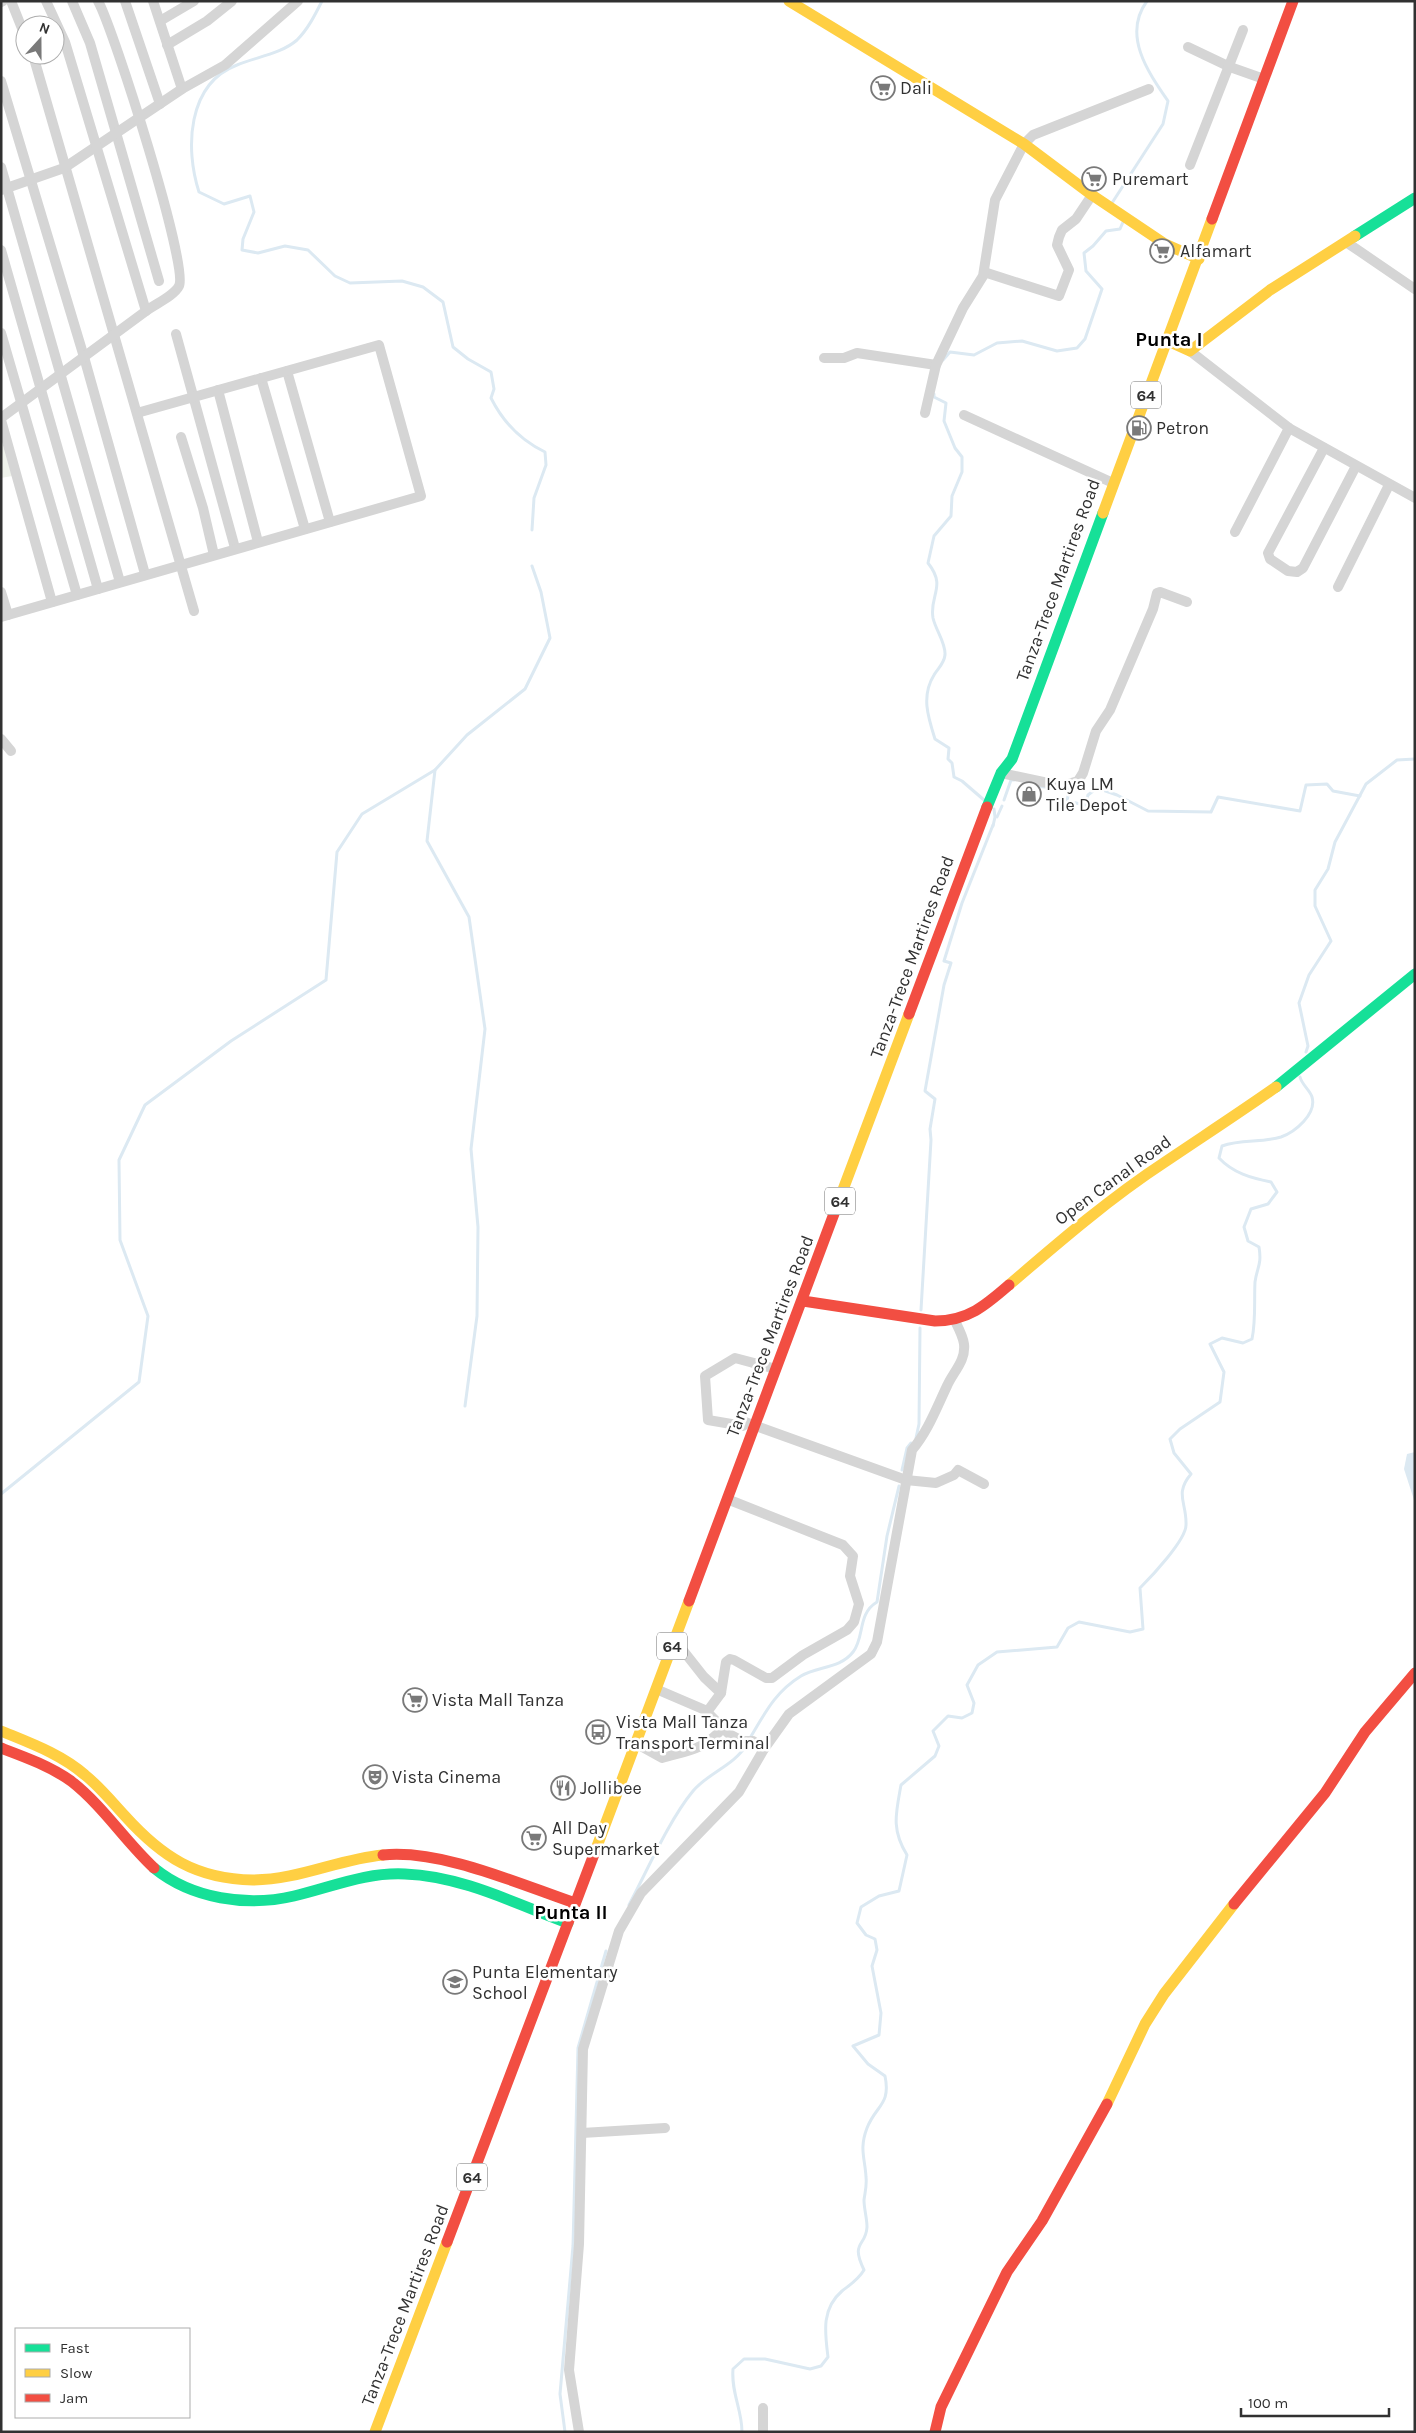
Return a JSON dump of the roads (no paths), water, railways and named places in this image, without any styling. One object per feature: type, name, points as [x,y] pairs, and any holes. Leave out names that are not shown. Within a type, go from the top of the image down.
[{"type":"main road","points":[[789,1],[1024,144],[1092,195],[1165,244],[1199,259]]},
{"type":"main road","name":"Tanza-Trece Martires Road","points":[[375,2432],[984,816],[1001,773],[1012,759],[1113,482],[1199,259],[1293,1]]},
{"type":"main road","points":[[1168,341],[1190,351],[1270,290],[1415,198]]},
{"type":"main road","name":"Open Canal Road","points":[[802,1301],[935,1321],[954,1319],[981,1308],[1068,1234],[1164,1162],[1208,1135],[1278,1085],[1415,974]]},
{"type":"main road","points":[[935,2432],[941,2407],[974,2336],[1007,2272],[1042,2221],[1099,2120],[1145,2024],[1164,1994],[1265,1862],[1325,1792],[1365,1732],[1415,1673]]},
{"type":"main road","points":[[1,1731],[34,1744],[73,1764],[89,1777],[149,1843],[173,1860],[197,1871],[221,1877],[264,1879],[288,1877],[357,1858],[411,1854],[443,1860],[575,1903]]},
{"type":"main road","points":[[1,1748],[46,1766],[80,1788],[139,1856],[165,1876],[189,1889],[216,1896],[239,1899],[292,1897],[360,1878],[383,1874],[409,1875],[467,1887],[568,1923]]},
{"type":"main road","points":[[116,1830],[127,1820]]},
{"type":"street","points":[[11,1],[17,15]]},
{"type":"street","points":[[46,1],[65,42],[146,311]]},
{"type":"street","points":[[72,1],[90,43],[118,132],[159,281]]},
{"type":"street","points":[[52,602],[1,419],[176,290],[181,279],[164,200],[138,119],[123,62],[98,1]]},
{"type":"street","points":[[125,1],[160,104]]},
{"type":"street","points":[[153,1],[182,89]]},
{"type":"street","points":[[160,21],[194,1]]},
{"type":"street","points":[[167,45],[207,21],[232,1]]},
{"type":"street","points":[[5,189],[64,168],[182,89],[225,65],[298,1]]},
{"type":"street","points":[[1190,165],[1243,30]]},
{"type":"street","points":[[1188,47],[1230,67],[1264,79]]},
{"type":"street","points":[[35,65],[182,564],[194,611]]},
{"type":"street","points":[[1,82],[84,357],[145,574]]},
{"type":"street","points":[[924,413],[936,365],[963,308],[984,272],[995,200],[1024,144],[1033,135],[1148,88]]},
{"type":"street","points":[[1,167],[5,189],[61,374],[120,582]]},
{"type":"street","points":[[984,272],[1058,296],[1069,270],[1059,251],[1059,237],[1062,230],[1076,219],[1092,195]]},
{"type":"street","points":[[1346,242],[1415,289]]},
{"type":"street","points":[[1,250],[98,589]]},
{"type":"street","points":[[1,333],[77,595]]},
{"type":"street","points":[[176,334],[195,397],[235,548]]},
{"type":"street","points":[[1,592],[4,616],[214,554],[421,496],[379,345],[137,413]]},
{"type":"street","points":[[1190,351],[1289,428],[1415,498]]},
{"type":"street","points":[[824,358],[844,358],[857,353],[936,365]]},
{"type":"street","points":[[287,371],[330,522]]},
{"type":"street","points":[[261,378],[305,529]]},
{"type":"street","points":[[218,390],[258,542]]},
{"type":"street","points":[[964,415],[1113,482]]},
{"type":"street","points":[[1235,532],[1289,428]]},
{"type":"street","points":[[181,437],[203,508],[214,554]]},
{"type":"street","points":[[1324,448],[1268,553],[1270,560],[1288,571],[1297,572],[1303,568],[1356,466]]},
{"type":"street","points":[[1338,587],[1389,485]]},
{"type":"street","points":[[1001,773],[1062,786],[1078,781],[1083,773],[1096,731],[1110,710],[1153,609],[1157,593],[1160,592],[1187,602]]},
{"type":"street","points":[[1,739],[11,751]]},
{"type":"street","points":[[579,2432],[568,2370],[579,2244],[583,2049],[619,1931],[641,1893],[739,1792],[764,1748],[788,1714],[871,1654],[877,1642],[912,1450],[926,1432],[937,1411],[947,1384],[962,1362],[964,1345],[954,1319]]},
{"type":"street","points":[[776,1369],[735,1358],[705,1376],[708,1420],[743,1426],[745,1422],[906,1480],[936,1483],[958,1470],[984,1484]]},
{"type":"street","points":[[707,1712],[721,1693],[726,1662],[730,1660],[772,1678],[803,1655],[847,1630],[858,1614],[859,1604],[850,1576],[853,1556],[843,1545],[727,1499]]},
{"type":"street","points":[[674,1639],[704,1677],[721,1693]]},
{"type":"street","points":[[656,1689],[694,1704],[707,1712],[722,1728],[742,1741],[753,1741],[764,1748]]},
{"type":"street","points":[[635,1743],[662,1758],[700,1748],[712,1740],[722,1728]]},
{"type":"street","points":[[582,2133],[665,2128]]},
{"type":"street","points":[[763,2408],[763,2432]]},
{"type":"waterway","points":[[322,1],[308,27],[291,45],[237,65],[220,74],[208,87],[199,102],[192,138],[192,157],[199,192],[224,204],[250,196],[254,212],[243,239],[242,250],[258,253],[285,246],[308,250],[335,276],[350,283],[402,281],[423,287],[443,302],[453,347],[468,359],[491,372],[494,389],[491,398],[501,415],[520,436],[545,452],[546,465],[534,498],[532,530]]},
{"type":"waterway","points":[[1112,203],[1163,124],[1168,101],[1146,66],[1137,40],[1140,14],[1147,1]]},
{"type":"waterway","points":[[943,360],[950,352],[974,355],[997,343],[1022,341],[1057,351],[1077,348],[1085,339],[1102,289],[1086,271],[1084,253],[1106,231],[1120,229],[1123,222]]},
{"type":"waterway","points":[[934,394],[934,397],[946,403],[944,421],[955,448],[962,457],[962,472],[952,496],[951,516],[934,536],[928,563],[934,571],[936,578],[937,585],[932,610],[934,623],[944,646],[945,655],[930,683],[927,707],[935,739],[949,748],[948,759],[952,763],[954,777],[962,781],[984,800]]},
{"type":"waterway","points":[[1,1494],[139,1382],[148,1316],[120,1240],[119,1160],[145,1105],[231,1041],[326,980],[337,852],[362,814],[435,770],[467,735],[525,689],[550,638],[541,592],[532,566]]},
{"type":"waterway","points":[[1306,1052],[1308,1046],[1299,1003],[1309,975],[1331,941],[1315,906],[1315,890],[1328,869],[1335,842],[1366,784],[1397,760],[1415,759]]},
{"type":"waterway","points":[[435,770],[427,841],[469,917],[485,1029],[471,1149],[478,1227],[477,1316],[465,1406]]},
{"type":"waterway","points":[[1004,800],[1011,780],[1014,780]]},
{"type":"waterway","points":[[1064,789],[1069,791],[1067,801],[1085,805],[1088,795],[1097,788],[1117,795],[1148,811],[1211,812],[1218,797],[1300,811],[1306,785],[1327,784],[1333,791],[1360,796]]},
{"type":"waterway","points":[[1037,786],[1052,788]]},
{"type":"waterway","points":[[997,817],[1002,806]]},
{"type":"waterway","points":[[993,826],[994,809]]},
{"type":"waterway","points":[[921,1310],[931,1140],[930,1129],[935,1099],[925,1091],[944,985],[951,963],[944,961],[962,903],[993,825]]},
{"type":"waterway","points":[[742,2432],[733,2369],[744,2359],[765,2359],[810,2369],[821,2366],[828,2357],[826,2322],[831,2306],[835,2298],[857,2279],[864,2270],[858,2254],[867,2227],[864,2203],[866,2180],[863,2142],[867,2128],[882,2104],[886,2093],[886,2086],[885,2076],[868,2064],[853,2046],[879,2035],[881,2013],[872,1966],[877,1950],[875,1939],[866,1935],[857,1923],[861,1907],[879,1896],[899,1891],[907,1855],[899,1837],[896,1821],[901,1785],[935,1756],[939,1746],[933,1731],[948,1716],[962,1718],[972,1713],[974,1703],[967,1685],[978,1665],[997,1652],[1057,1647],[1068,1628],[1079,1622],[1130,1632],[1143,1629],[1140,1588],[1174,1549],[1186,1525],[1182,1493],[1183,1487],[1191,1474],[1174,1453],[1170,1439],[1180,1429],[1220,1402],[1224,1372],[1210,1344],[1222,1338],[1243,1343],[1252,1339],[1255,1282],[1260,1262],[1260,1253],[1259,1247],[1248,1241],[1244,1227],[1251,1209],[1268,1204],[1277,1192],[1271,1182],[1243,1174],[1224,1163],[1219,1158],[1222,1146],[1237,1142],[1281,1137],[1287,1135],[1304,1122],[1313,1103],[1311,1094],[1302,1083],[1300,1077]]},
{"type":"waterway","points":[[916,1438],[919,1424],[920,1328]]},
{"type":"waterway","points":[[902,1470],[907,1448],[911,1443]]},
{"type":"waterway","points":[[750,1738],[771,1704],[792,1682],[807,1673],[842,1662],[848,1658],[857,1646],[866,1613],[877,1602],[887,1536],[899,1486]]},
{"type":"waterway","points":[[629,1905],[675,1816],[684,1803],[699,1784],[728,1764],[742,1752],[747,1744]]},
{"type":"waterway","points":[[565,2432],[560,2394],[573,2246],[578,2048],[606,1951]]},
{"type":"place","name":"Dali","points":[[883,88]]},
{"type":"place","name":"Puremart","points":[[1094,179]]},
{"type":"place","name":"Alfamart","points":[[1162,251]]},
{"type":"place","name":"Petron","points":[[1139,428]]},
{"type":"place","name":"Kuya LM Tile Depot","points":[[1029,794]]},
{"type":"place","name":"Vista Mall Tanza","points":[[415,1700]]},
{"type":"place","name":"Vista Mall Tanza Transport Terminal","points":[[598,1732]]},
{"type":"place","name":"Vista Cinema","points":[[375,1777]]},
{"type":"place","name":"Jollibee","points":[[563,1788]]},
{"type":"place","name":"All Day Supermarket","points":[[534,1838]]},
{"type":"place","name":"Punta Elementary School","points":[[455,1982]]},
{"type":"district","name":"Punta I","points":[[1169,339]]},
{"type":"district","name":"Punta II","points":[[571,1912]]}]
